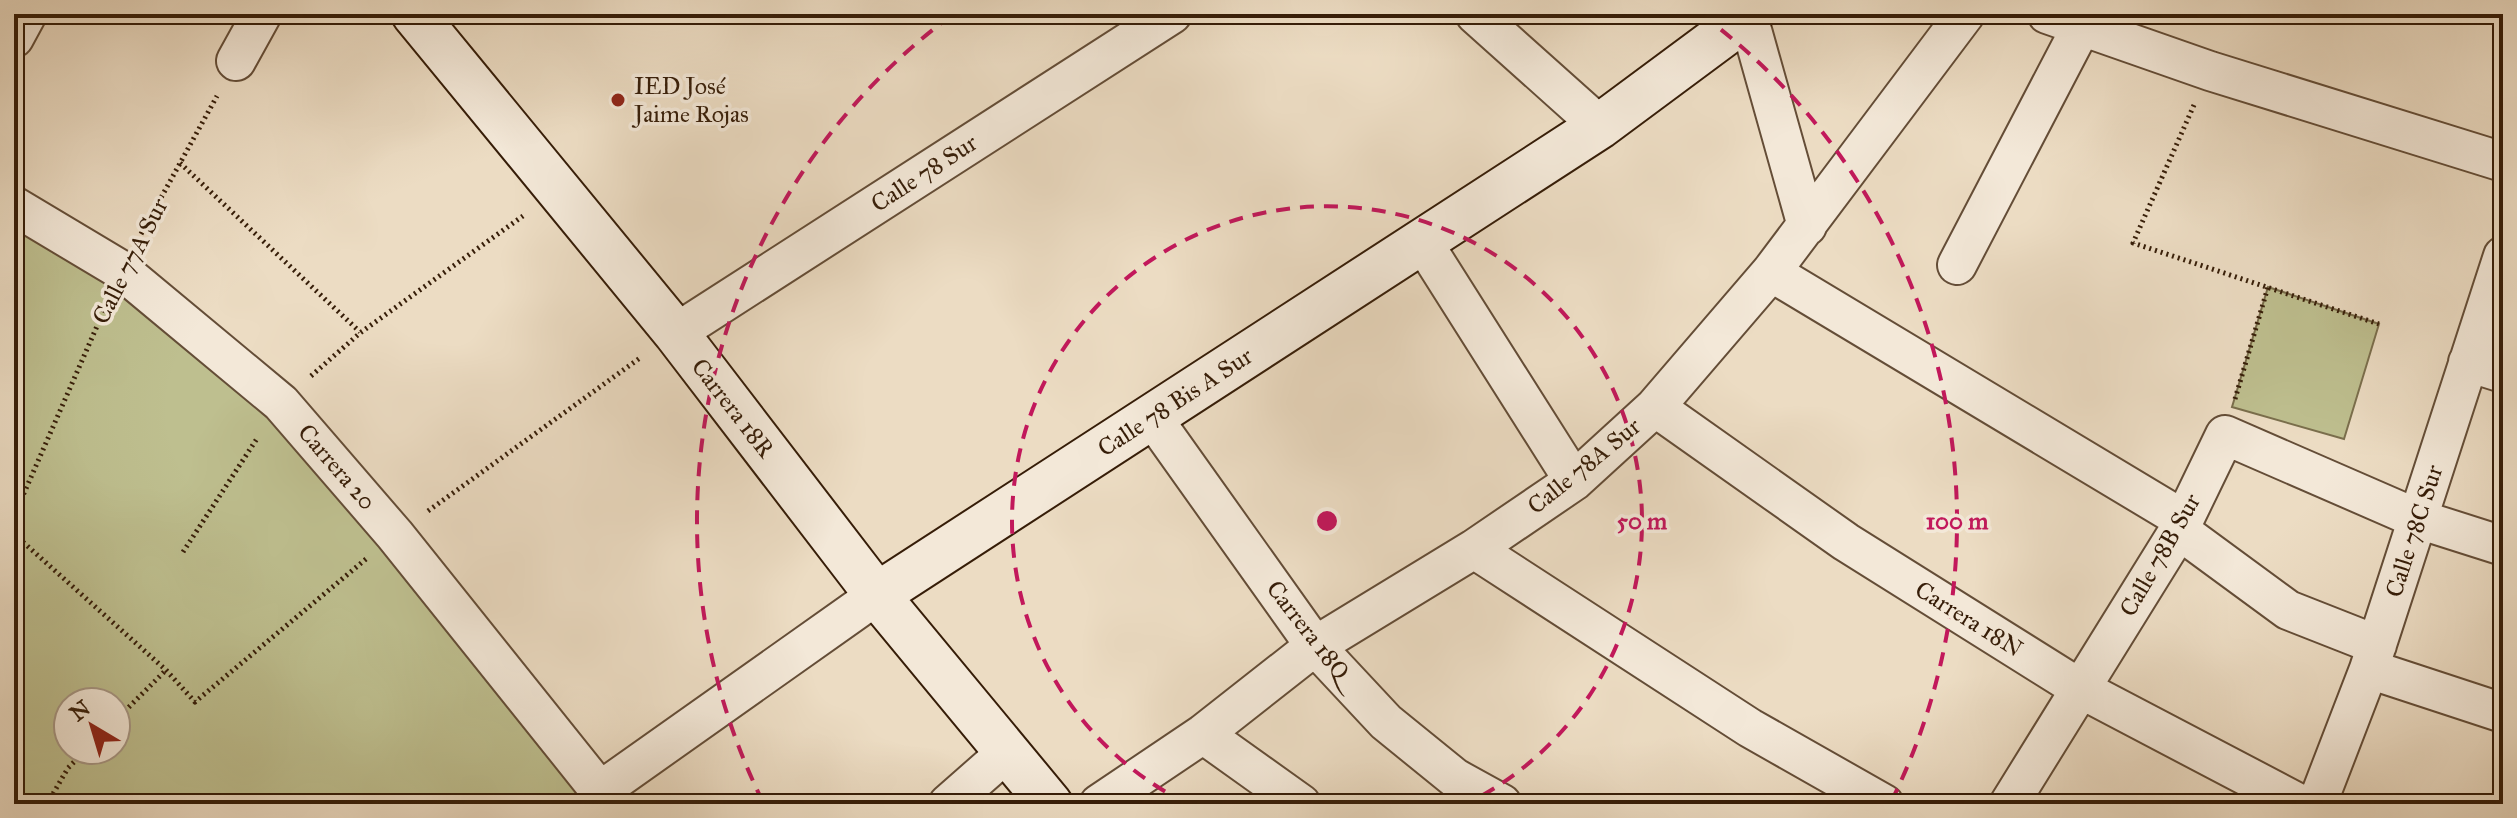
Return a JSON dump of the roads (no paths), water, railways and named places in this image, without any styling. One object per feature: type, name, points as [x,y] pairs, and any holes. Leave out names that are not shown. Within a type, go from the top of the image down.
[{"type":"street","points":[[14,38],[27,14]]},
{"type":"street","points":[[236,61],[262,14]]},
{"type":"street","name":"Calle 78 Sur","points":[[676,333],[1172,14]]},
{"type":"street","points":[[1475,14],[1600,126]]},
{"type":"street","name":"Calle 78A Sur","points":[[1099,804],[1203,734],[1315,646],[1474,549],[1574,481],[1655,407],[1771,272],[1965,14]]},
{"type":"street","points":[[2047,14],[2085,21],[2210,71],[2503,162]]},
{"type":"street","points":[[1750,15],[1807,226]]},
{"type":"street","name":"Calle 78 Bis A Sur","points":[[600,791],[877,595],[1600,126],[1750,15]]},
{"type":"street","name":"Carrera 18R","points":[[423,18],[676,333],[877,595],[1050,804]]},
{"type":"street","points":[[1957,265],[2085,21]]},
{"type":"street","name":"Carrera 20","points":[[14,206],[121,270],[281,403],[395,535],[600,791]]},
{"type":"street","points":[[1422,241],[1574,481]]},
{"type":"street","name":"Calle 78C Sur","points":[[2317,804],[2373,657],[2418,519],[2486,367],[2503,256]]},
{"type":"street","points":[[1771,272],[2182,525],[2288,610],[2373,657],[2503,713]]},
{"type":"street","name":"Carrera 18N","points":[[1655,407],[1846,542],[2079,688],[2300,804]]},
{"type":"street","name":"Carrera 18Q","points":[[1152,417],[1315,646],[1386,722],[1455,778],[1502,804]]},
{"type":"street","name":"Calle 78B Sur","points":[[2009,804],[2182,525],[2225,435],[2418,519]]},
{"type":"street","points":[[2418,519],[2503,546]]},
{"type":"street","points":[[1474,549],[1750,728],[1884,804]]},
{"type":"street","points":[[1203,734],[1301,804]]},
{"type":"street","points":[[948,804],[1006,753]]},
{"type":"place","name":"IED José Jaime Rojas","points":[[618,100]]}]
